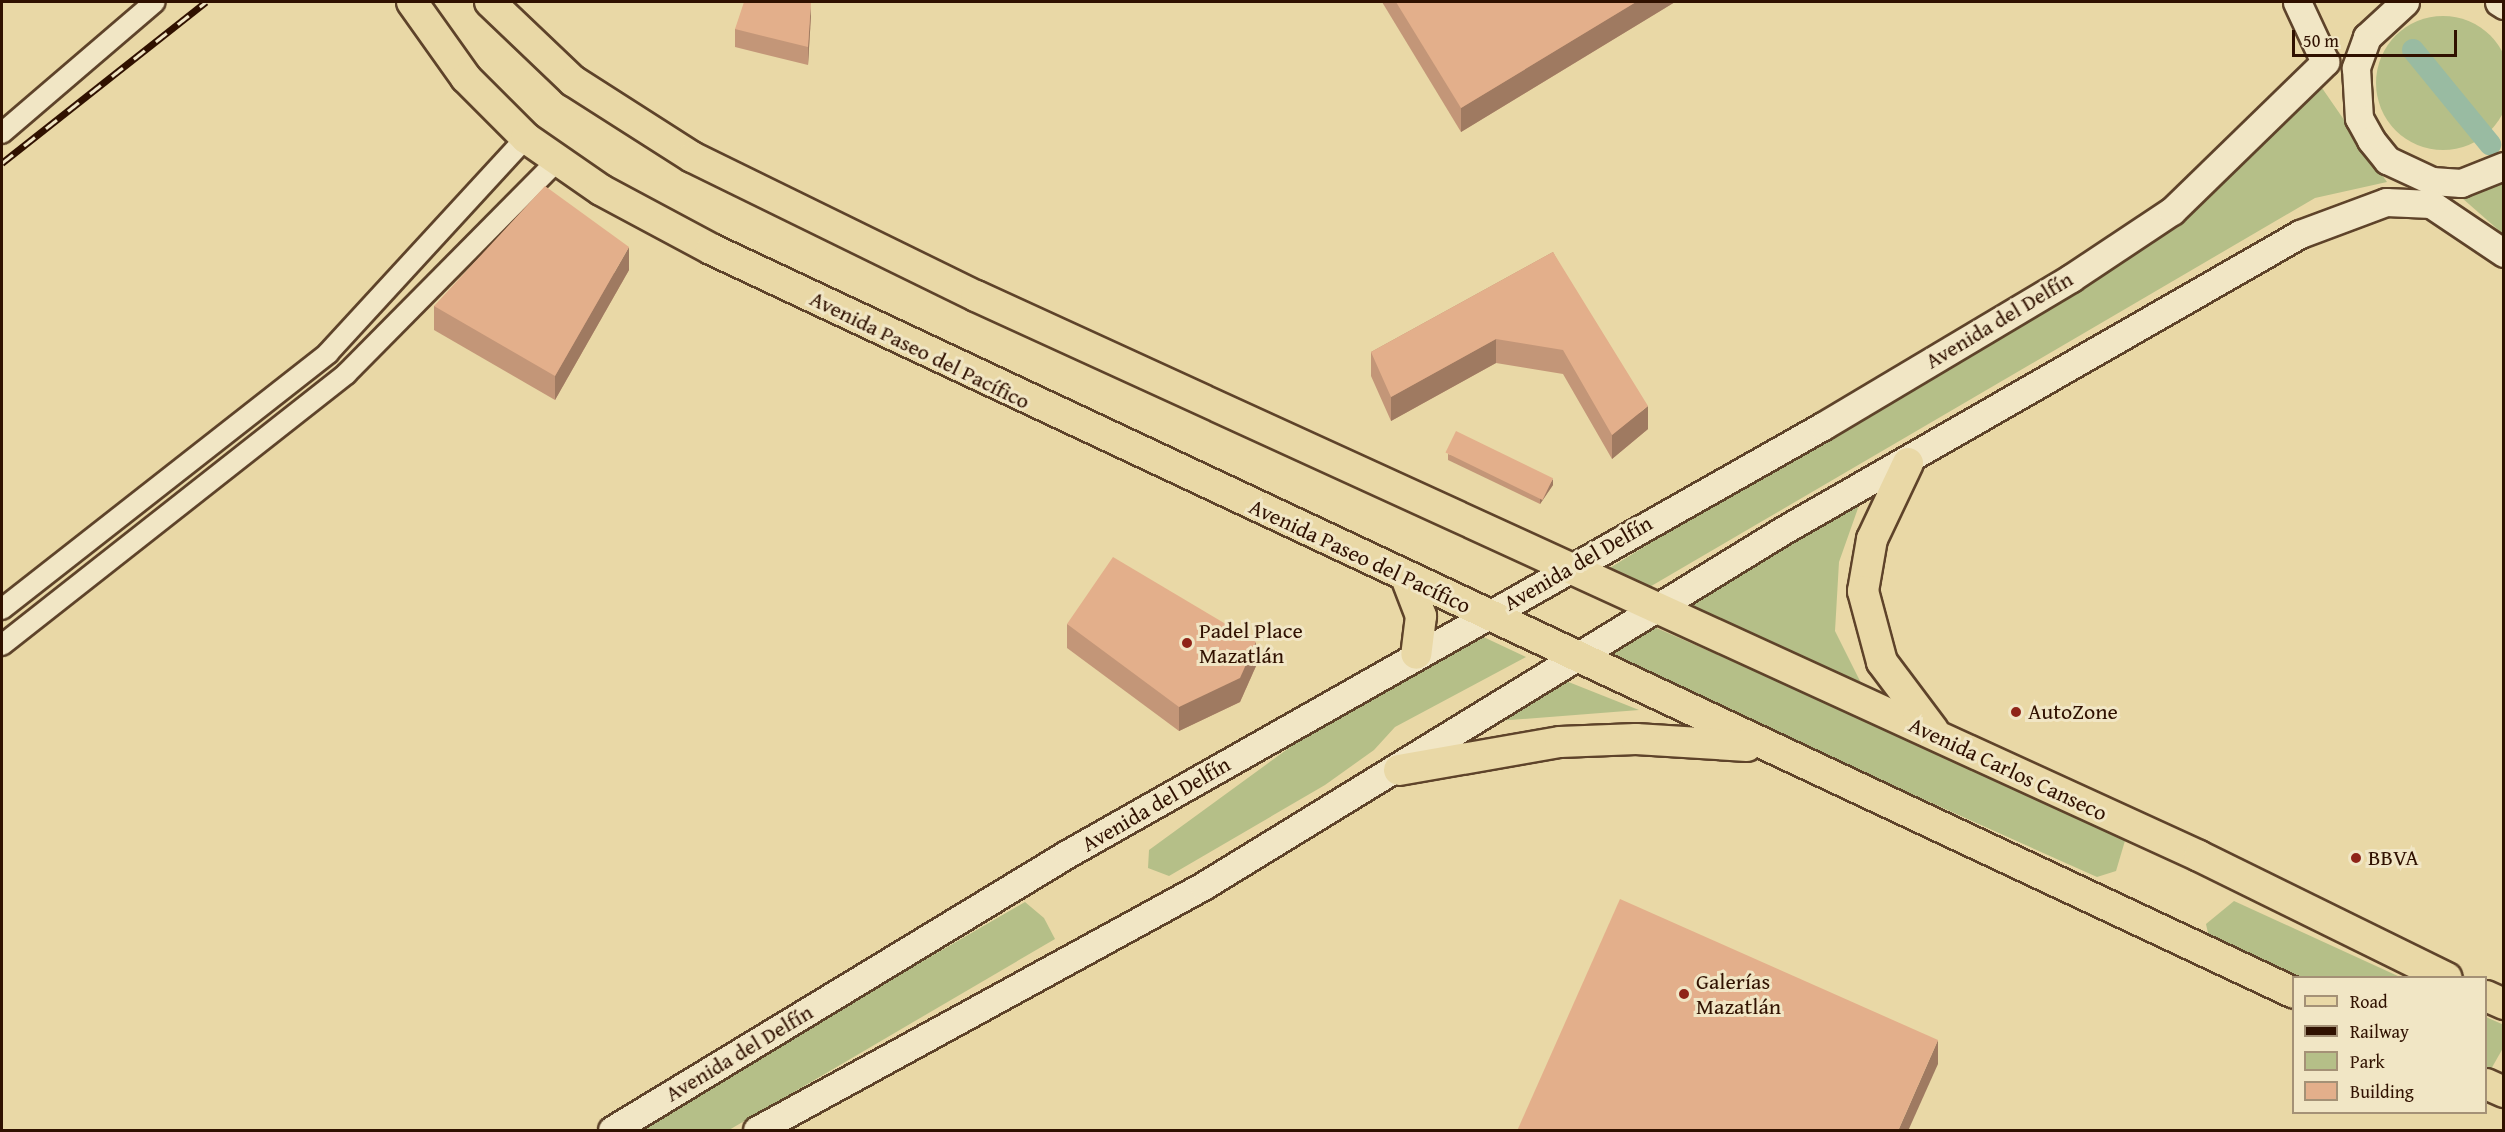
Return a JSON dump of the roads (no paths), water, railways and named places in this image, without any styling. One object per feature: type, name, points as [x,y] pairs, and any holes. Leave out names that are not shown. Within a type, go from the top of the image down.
[{"type":"main road","points":[[490,2],[573,81],[692,157],[1563,569]]},
{"type":"main road","name":"Avenida Paseo del Pacífico","points":[[415,4],[466,78],[526,138],[558,160],[711,249],[1488,615]]},
{"type":"main road","points":[[1908,463],[1872,539],[1863,591],[1882,662],[1896,687],[1939,736]]},
{"type":"main road","name":"Avenida Carlos Canseco","points":[[1563,569],[1939,736],[2443,976]]},
{"type":"main road","points":[[1406,577],[1421,616],[1416,654]]},
{"type":"main road","points":[[1488,615],[1578,654],[1761,747],[2292,992]]},
{"type":"main road","points":[[1399,770],[1560,742],[1636,739],[1761,747]]},
{"type":"main road","points":[[2487,996],[2504,1004]]},
{"type":"main road","points":[[2487,1084],[2504,1092]]},
{"type":"street","points":[[2,133],[155,2]]},
{"type":"street","points":[[2297,2],[2325,62],[2356,68]]},
{"type":"street","points":[[2405,2],[2367,37],[2356,68],[2358,110],[2371,141],[2504,253]]},
{"type":"street","points":[[2499,2],[2504,5]]},
{"type":"street","name":"Avenida del Delfín","points":[[612,1131],[1067,854],[1488,615],[1563,569],[1823,426],[2163,217],[2325,62]]},
{"type":"street","points":[[28,624],[6,606],[328,352],[526,138]]},
{"type":"street","points":[[2,645],[346,374],[558,160]]},
{"type":"street","points":[[757,1131],[1203,886],[1399,770],[1578,654],[1656,611],[1782,531],[1908,463],[2300,234],[2386,202],[2432,193],[2504,166]]},
{"type":"waterway","points":[[2413,50],[2490,144]]},
{"type":"railway","points":[[2,163],[206,2]]},
{"type":"place","name":"Padel Place Mazatlán","points":[[1187,643]]},
{"type":"place","name":"AutoZone","points":[[2016,712]]},
{"type":"place","name":"BBVA","points":[[2356,858]]},
{"type":"place","name":"Galerías Mazatlán","points":[[1684,994]]}]
